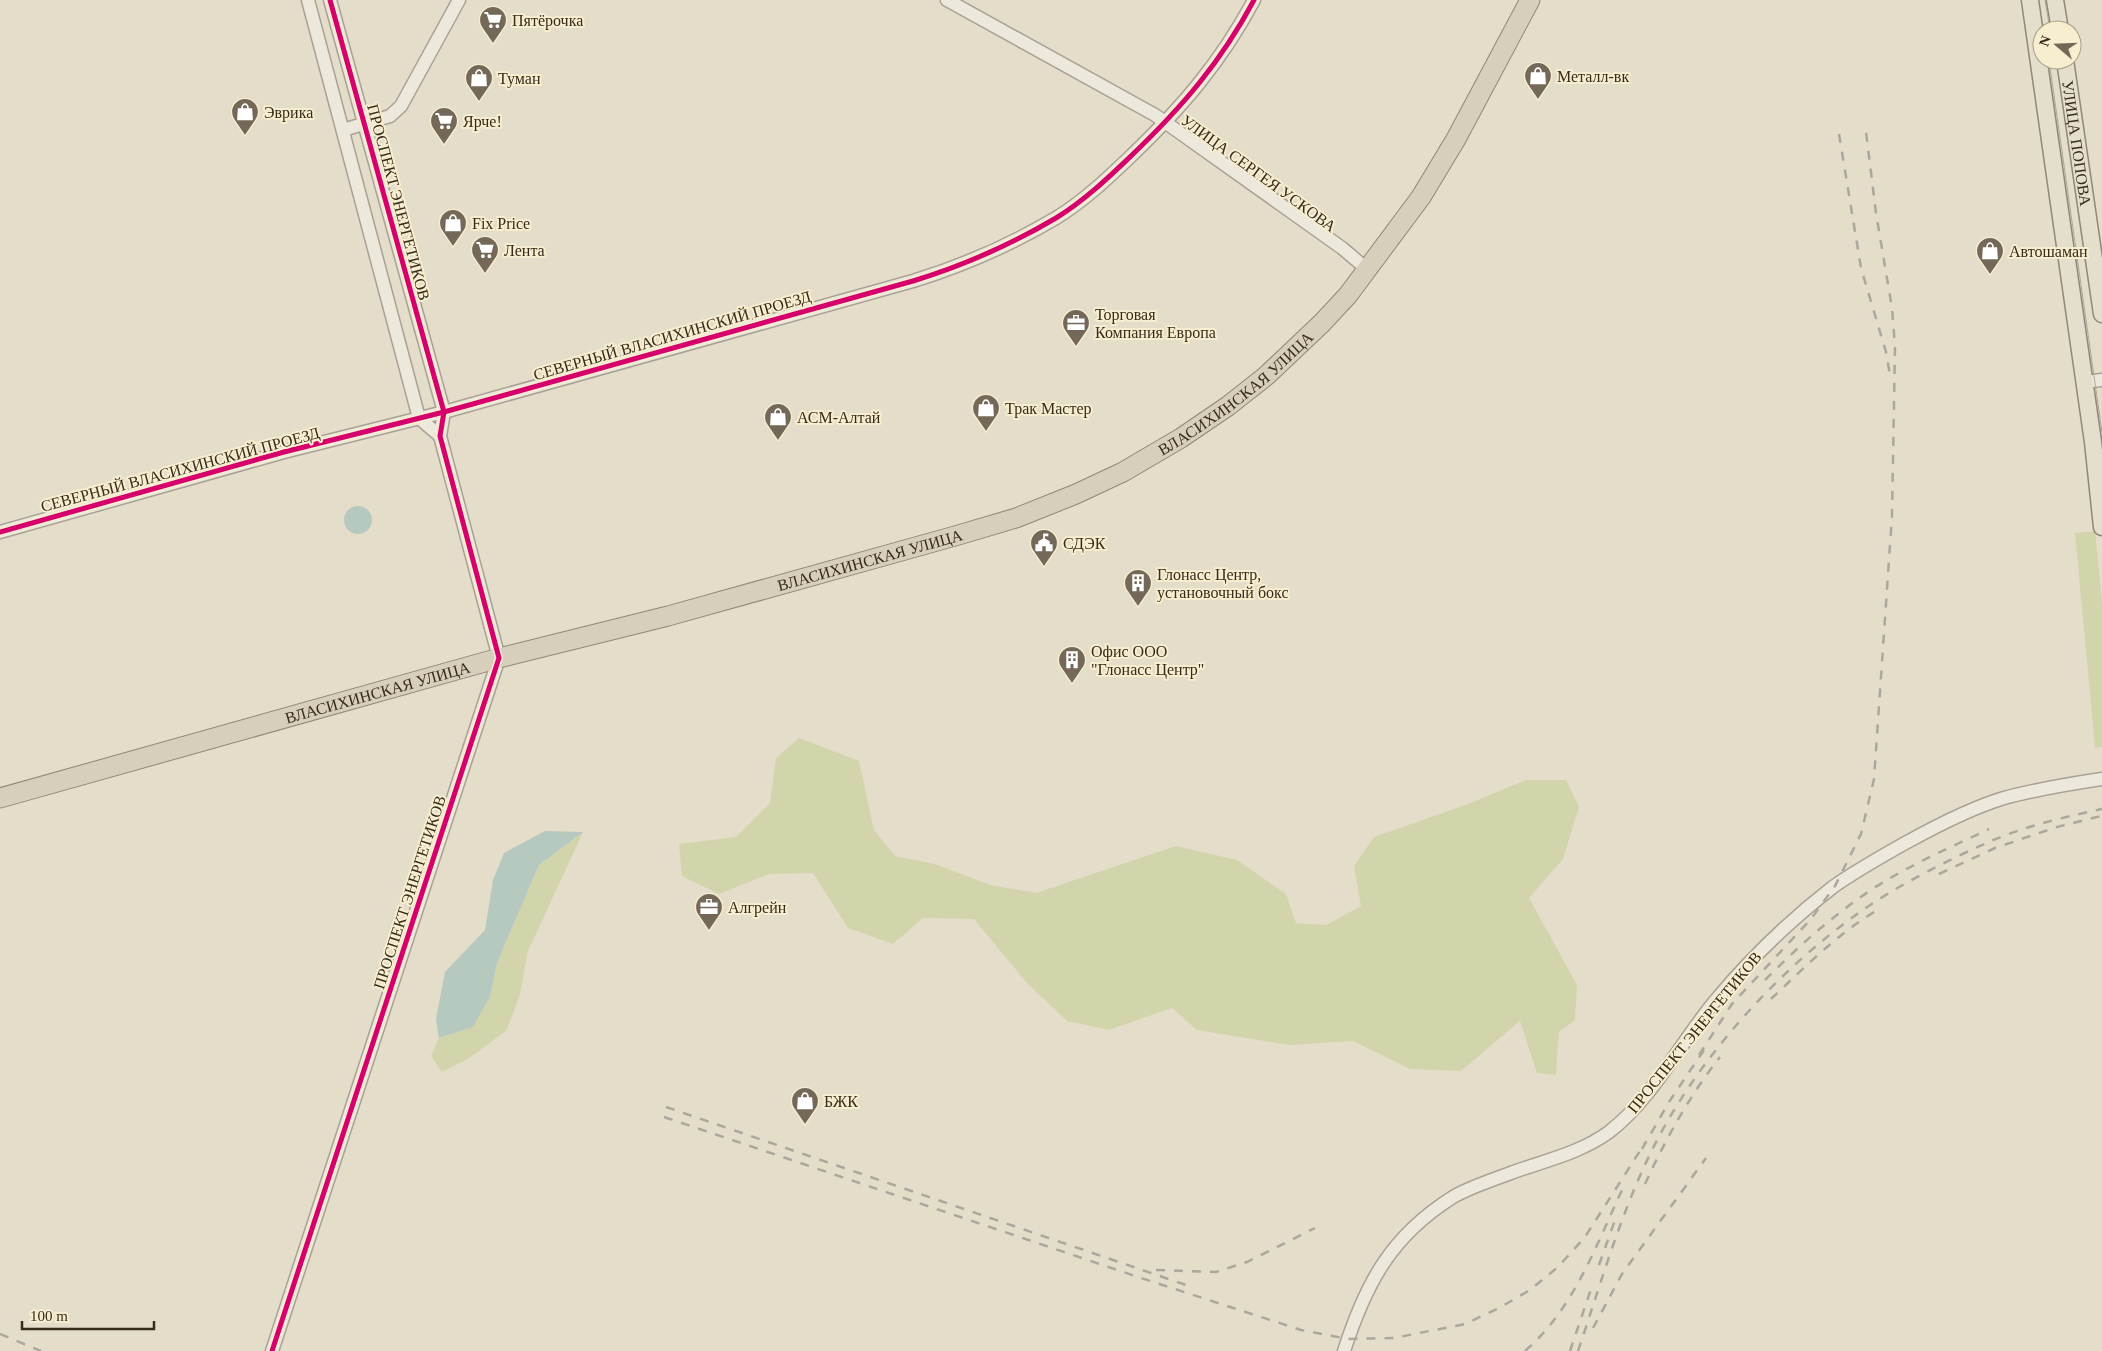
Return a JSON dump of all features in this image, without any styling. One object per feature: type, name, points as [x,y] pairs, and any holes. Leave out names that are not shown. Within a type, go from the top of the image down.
[{"type":"highway","name":"ВЛАСИХИНСКАЯ УЛИЦА","points":[[0,798],[499,658],[668,616],[955,536],[1016,518],[1076,494],[1123,472],[1181,438],[1228,406],[1266,376],[1322,323],[1368,270],[1421,197],[1456,139],[1530,0]]},
{"type":"main road","name":"УЛИЦА ПОПОВА","points":[[2030,0],[2084,382],[2102,527]]},
{"type":"main road","points":[[2055,0],[2058,20]]},
{"type":"main road","name":"УЛИЦА ПОПОВА","points":[[2066,70],[2102,314]]},
{"type":"street","points":[[308,0],[419,418],[440,436]]},
{"type":"street","name":"ПРОСПЕКТ ЭНЕРГЕТИКОВ","points":[[330,0],[444,412]]},
{"type":"street","points":[[342,130],[390,116],[401,106],[459,0]]},
{"type":"street","name":"УЛИЦА СЕРГЕЯ УСКОВА","points":[[947,0],[1022,40],[1166,122],[1342,248],[1368,270]]},
{"type":"street","name":"СЕВЕРНЫЙ ВЛАСИХИНСКИЙ ПРОЕЗД","points":[[0,532],[284,452],[444,412],[947,271],[990,252],[1055,218],[1068,210],[1112,174],[1181,107],[1241,25],[1254,0]]},
{"type":"street","points":[[2084,382],[2102,380]]},
{"type":"street","points":[[444,412],[440,436],[499,658]]},
{"type":"street","name":"ПРОСПЕКТ ЭНЕРГЕТИКОВ","points":[[272,1351],[499,658]]},
{"type":"street","name":"ПРОСПЕКТ ЭНЕРГЕТИКОВ","points":[[1344,1351],[1357,1311],[1379,1268],[1397,1242],[1420,1221],[1455,1195],[1558,1158],[1593,1142],[1609,1132],[1648,1092],[1712,1004],[1742,969],[1775,936],[1835,886],[1880,857],[1959,814],[2003,798],[2055,786],[2102,779]]},
{"type":"green space","points":[[2095,531],[2102,603],[2102,747],[2095,748],[2075,533]]},
{"type":"green space","points":[[799,738],[859,761],[874,830],[895,856],[935,864],[990,885],[1036,893],[1176,846],[1237,860],[1286,894],[1296,923],[1326,925],[1361,906],[1354,866],[1374,837],[1468,804],[1526,780],[1566,780],[1579,807],[1563,859],[1529,898],[1577,985],[1575,1020],[1559,1032],[1556,1075],[1537,1073],[1520,1021],[1461,1071],[1410,1069],[1353,1041],[1289,1045],[1197,1030],[1172,1008],[1109,1030],[1067,1021],[1027,983],[974,919],[923,918],[893,944],[848,928],[813,873],[769,874],[719,894],[682,876],[679,844],[736,837],[770,803],[776,758]]},
{"type":"green space","points":[[583,832],[528,951],[520,994],[507,1030],[468,1059],[442,1072],[431,1056],[439,1038],[473,1027],[490,997],[497,963],[539,865]]},
{"type":"shaded area","points":[[358,506],[368,510],[372,520],[368,530],[358,534],[348,530],[344,520],[348,510]]},
{"type":"shaded area","points":[[545,831],[583,832],[539,865],[497,963],[490,997],[473,1027],[439,1038],[436,1019],[445,972],[485,930],[493,880],[504,853]]},
{"type":"tram line","points":[[2045,0],[2048,20]]},
{"type":"tram line","points":[[2050,70],[2102,432]]},
{"type":"railway","points":[[1699,1055],[1732,1004],[1811,919],[1835,886],[1861,834],[1874,779],[1892,516],[1895,347],[1892,308],[1876,213],[1866,132]]},
{"type":"railway","points":[[1839,134],[1861,268],[1886,352],[1890,375]]},
{"type":"railway","points":[[1578,1351],[1621,1222],[1653,1148],[1671,1114],[1693,1081],[1717,1049],[1770,988],[1829,935],[1890,892],[1975,848],[2004,836],[2045,822],[2102,809]]},
{"type":"railway","points":[[1939,874],[1995,848],[2057,827],[2101,816]]},
{"type":"railway","points":[[1765,980],[1819,929],[1870,891],[1920,862],[1989,829]]},
{"type":"railway","points":[[1771,999],[1834,941],[1876,911]]},
{"type":"railway","points":[[1642,1149],[1669,1102],[1704,1050]]},
{"type":"railway","points":[[1645,1184],[1679,1118],[1698,1087],[1720,1057]]},
{"type":"railway","points":[[666,1107],[1189,1286]]},
{"type":"railway","points":[[664,1117],[1301,1330],[1348,1339],[1394,1338],[1465,1324],[1499,1308],[1530,1290],[1558,1267],[1585,1237],[1645,1143]]},
{"type":"railway","points":[[1593,1328],[1622,1274],[1706,1158]]},
{"type":"railway","points":[[1525,1351],[1557,1316],[1570,1296],[1593,1254],[1623,1188]]},
{"type":"railway","points":[[1599,1265],[1615,1220]]},
{"type":"railway","points":[[1156,1270],[1216,1272],[1247,1262],[1315,1228]]},
{"type":"railway","points":[[1570,1351],[1592,1286]]},
{"type":"railway","points":[[0,1334],[41,1351]]},
{"type":"cycle path","points":[[272,1351],[499,658],[440,436],[444,412],[330,0]]},
{"type":"cycle path","points":[[0,532],[284,452],[444,412],[913,281],[986,254],[1056,218],[1096,188],[1123,163],[1168,119],[1199,83],[1228,44],[1254,0]]},
{"type":"place","name":"Пятёрочка","points":[[493,44]]},
{"type":"place","name":"Металл-вк","points":[[1538,100]]},
{"type":"place","name":"Туман","points":[[479,102]]},
{"type":"place","name":"Эврика","points":[[245,136]]},
{"type":"place","name":"Ярче!","points":[[444,145]]},
{"type":"place","name":"Fix Price","points":[[453,247]]},
{"type":"place","name":"Лента","points":[[485,274]]},
{"type":"place","name":"Автошаман","points":[[1990,275]]},
{"type":"place","name":"Торговая Компания Европа","points":[[1076,347]]},
{"type":"place","name":"Трак Мастер","points":[[986,432]]},
{"type":"place","name":"АСМ-Алтай","points":[[778,441]]},
{"type":"place","name":"СДЭК","points":[[1044,567]]},
{"type":"place","name":"Глонасс Центр, установочный бокс","points":[[1138,607]]},
{"type":"place","name":"Офис ООО \"Глонасс Центр\"","points":[[1072,684]]},
{"type":"place","name":"Алгрейн","points":[[709,931]]},
{"type":"place","name":"БЖК","points":[[805,1125]]}]
